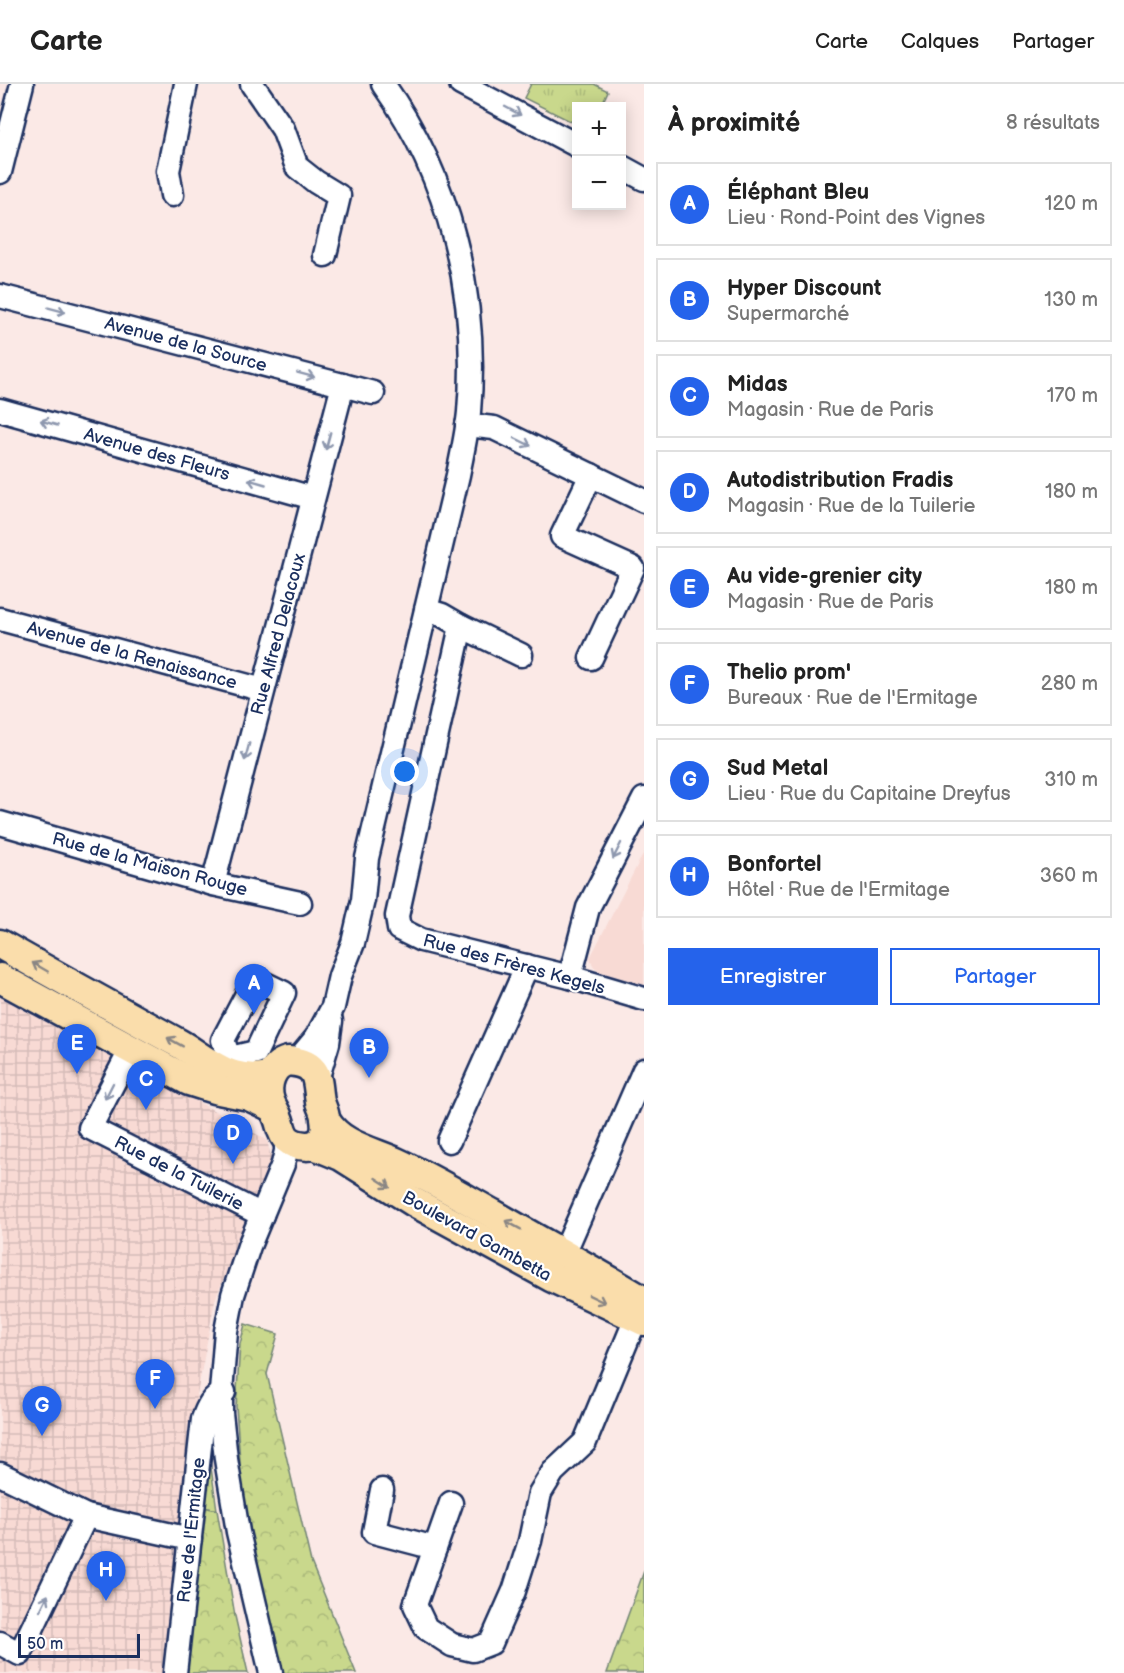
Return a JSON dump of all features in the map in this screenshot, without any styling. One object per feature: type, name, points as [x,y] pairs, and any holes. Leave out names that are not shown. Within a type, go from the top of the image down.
[{"type":"main road","points":[[2,946],[181,1045],[221,1059],[234,1075],[266,1077],[271,1075]]},
{"type":"main road","points":[[5,980],[189,1081],[249,1096],[272,1107],[309,1137],[321,1103],[317,1080],[308,1065],[296,1062],[283,1062],[278,1065],[271,1075],[268,1092],[272,1107]]},
{"type":"main road","name":"Boulevard Gambetta","points":[[309,1137],[414,1202],[558,1265],[642,1310]]},
{"type":"street","points":[[0,172],[22,84]]},
{"type":"street","points":[[172,195],[168,171],[186,84]]},
{"type":"street","points":[[252,84],[283,129],[297,167],[339,196],[325,255]]},
{"type":"street","points":[[317,1080],[328,1044],[340,976],[342,940],[347,915],[351,898],[367,858],[458,475],[467,425],[470,390],[467,299],[460,259],[449,220],[421,148],[397,104],[383,84]]},
{"type":"street","points":[[461,84],[572,143]]},
{"type":"street","points":[[626,169],[644,178]]},
{"type":"street","name":"Avenue de la Source","points":[[0,296],[373,393]]},
{"type":"street","name":"Rue Alfred Delacoux","points":[[213,884],[343,385]]},
{"type":"street","name":"Avenue des Fleurs","points":[[0,410],[314,498]]},
{"type":"street","points":[[467,425],[494,428],[644,501]]},
{"type":"street","points":[[591,475],[562,536],[633,568],[591,658]]},
{"type":"street","points":[[426,609],[521,654]]},
{"type":"street","name":"Avenue de la Renaissance","points":[[0,619],[263,690]]},
{"type":"street","name":"Rue des Frères Kegels","points":[[461,626],[397,916],[399,929],[421,940],[570,977],[644,999]]},
{"type":"street","points":[[570,977],[588,908],[644,799]]},
{"type":"street","name":"Rue de la Maison Rouge","points":[[0,823],[213,884],[300,903]]},
{"type":"street","points":[[449,1141],[527,966]]},
{"type":"street","points":[[296,1062],[316,1038],[333,1007]]},
{"type":"street","name":"Rue de la Tuilerie","points":[[131,1049],[90,1128],[262,1215]]},
{"type":"street","points":[[558,1265],[644,1070]]},
{"type":"street","name":"Rue de l'Ermitage","points":[[271,1673],[244,1562],[234,1504],[227,1392],[226,1330],[242,1264],[283,1164],[286,1150],[309,1137]]},
{"type":"street","name":"Rue de l'Ermitage","points":[[175,1673],[203,1419],[206,1409],[227,1392],[248,1284],[264,1238],[309,1137]]},
{"type":"street","points":[[451,1503],[415,1605],[426,1628],[452,1646],[473,1650],[491,1643],[514,1591],[530,1541],[540,1493],[553,1472],[585,1442],[642,1310]]},
{"type":"street","points":[[0,1474],[86,1516],[190,1539]]},
{"type":"street","points":[[382,1490],[374,1532],[435,1548]]},
{"type":"street","points":[[0,1643],[20,1654],[86,1516]]},
{"type":"shaded area","points":[[644,852],[644,985],[601,972],[593,966],[590,958]]},
{"type":"shaded area","points":[[0,992],[267,1140],[272,1161],[215,1300],[195,1405],[165,1673],[0,1673]]},
{"type":"green space","points":[[531,84],[594,84],[608,91],[603,102],[572,102],[572,122],[524,98]]},
{"type":"green space","points":[[245,1324],[278,1334],[267,1374],[311,1562],[356,1673],[276,1673],[243,1503],[236,1406],[240,1344]]},
{"type":"green space","points":[[207,1439],[217,1510],[203,1507]]},
{"type":"green space","points":[[203,1507],[217,1510],[235,1616],[248,1673],[187,1673]]},
{"type":"green space","points":[[644,1571],[644,1673],[607,1673]]},
{"type":"place","name":"Éléphant Bleu","points":[[254,1014]]},
{"type":"place","name":"Au vide-grenier city","points":[[77,1074]]},
{"type":"place","name":"Hyper Discount","points":[[369,1078]]},
{"type":"place","name":"Midas","points":[[146,1110]]},
{"type":"place","name":"Autodistribution Fradis","points":[[233,1164]]},
{"type":"place","name":"Thelio prom'","points":[[155,1409]]},
{"type":"place","name":"Sud Metal","points":[[42,1436]]},
{"type":"place","name":"Bonfortel","points":[[106,1601]]}]
